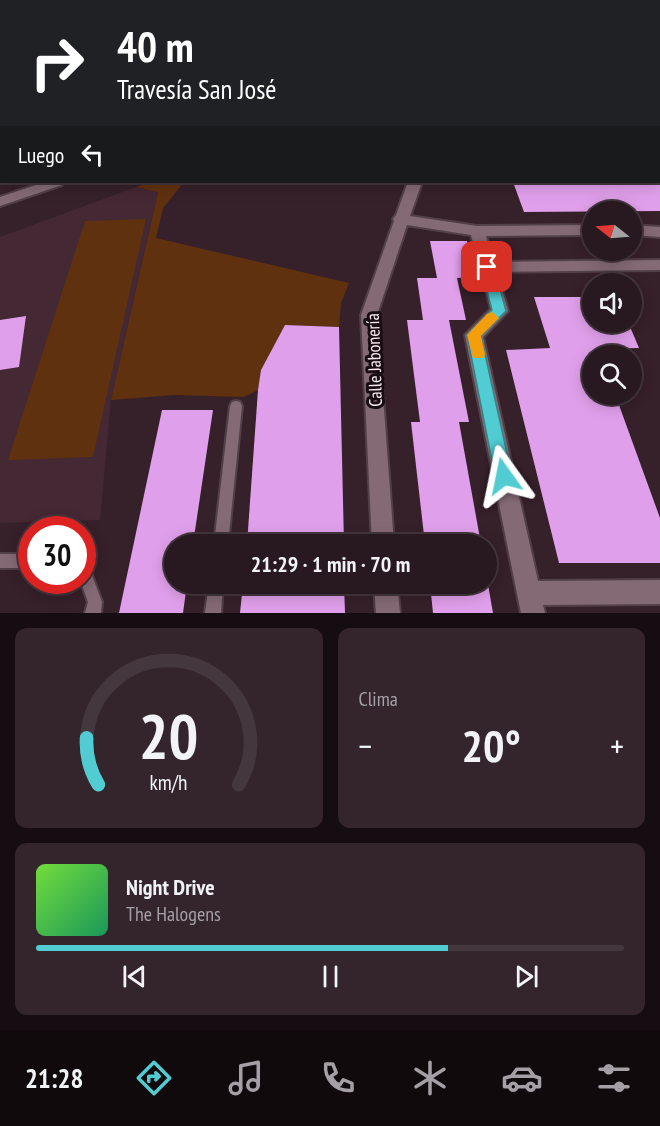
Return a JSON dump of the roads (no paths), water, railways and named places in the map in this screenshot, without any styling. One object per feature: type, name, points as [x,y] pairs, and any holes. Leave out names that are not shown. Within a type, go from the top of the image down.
[{"type":"street","points":[[0,202],[54,183]]},
{"type":"street","name":"Calle Jabonería","points":[[382,534],[369,315],[400,219],[415,183]]},
{"type":"street","points":[[400,219],[477,231],[582,230]]},
{"type":"street","points":[[477,231],[500,311],[474,335],[531,603],[660,592]]},
{"type":"street","points":[[642,231],[660,232]]},
{"type":"street","points":[[487,267],[660,265]]},
{"type":"street","points":[[387,594],[388,613]]},
{"type":"lane","points":[[222,534],[237,406]]},
{"type":"lane","points":[[0,561],[18,561]]},
{"type":"lane","points":[[92,594],[95,602],[93,613]]},
{"type":"lane","points":[[213,613],[215,594]]}]
